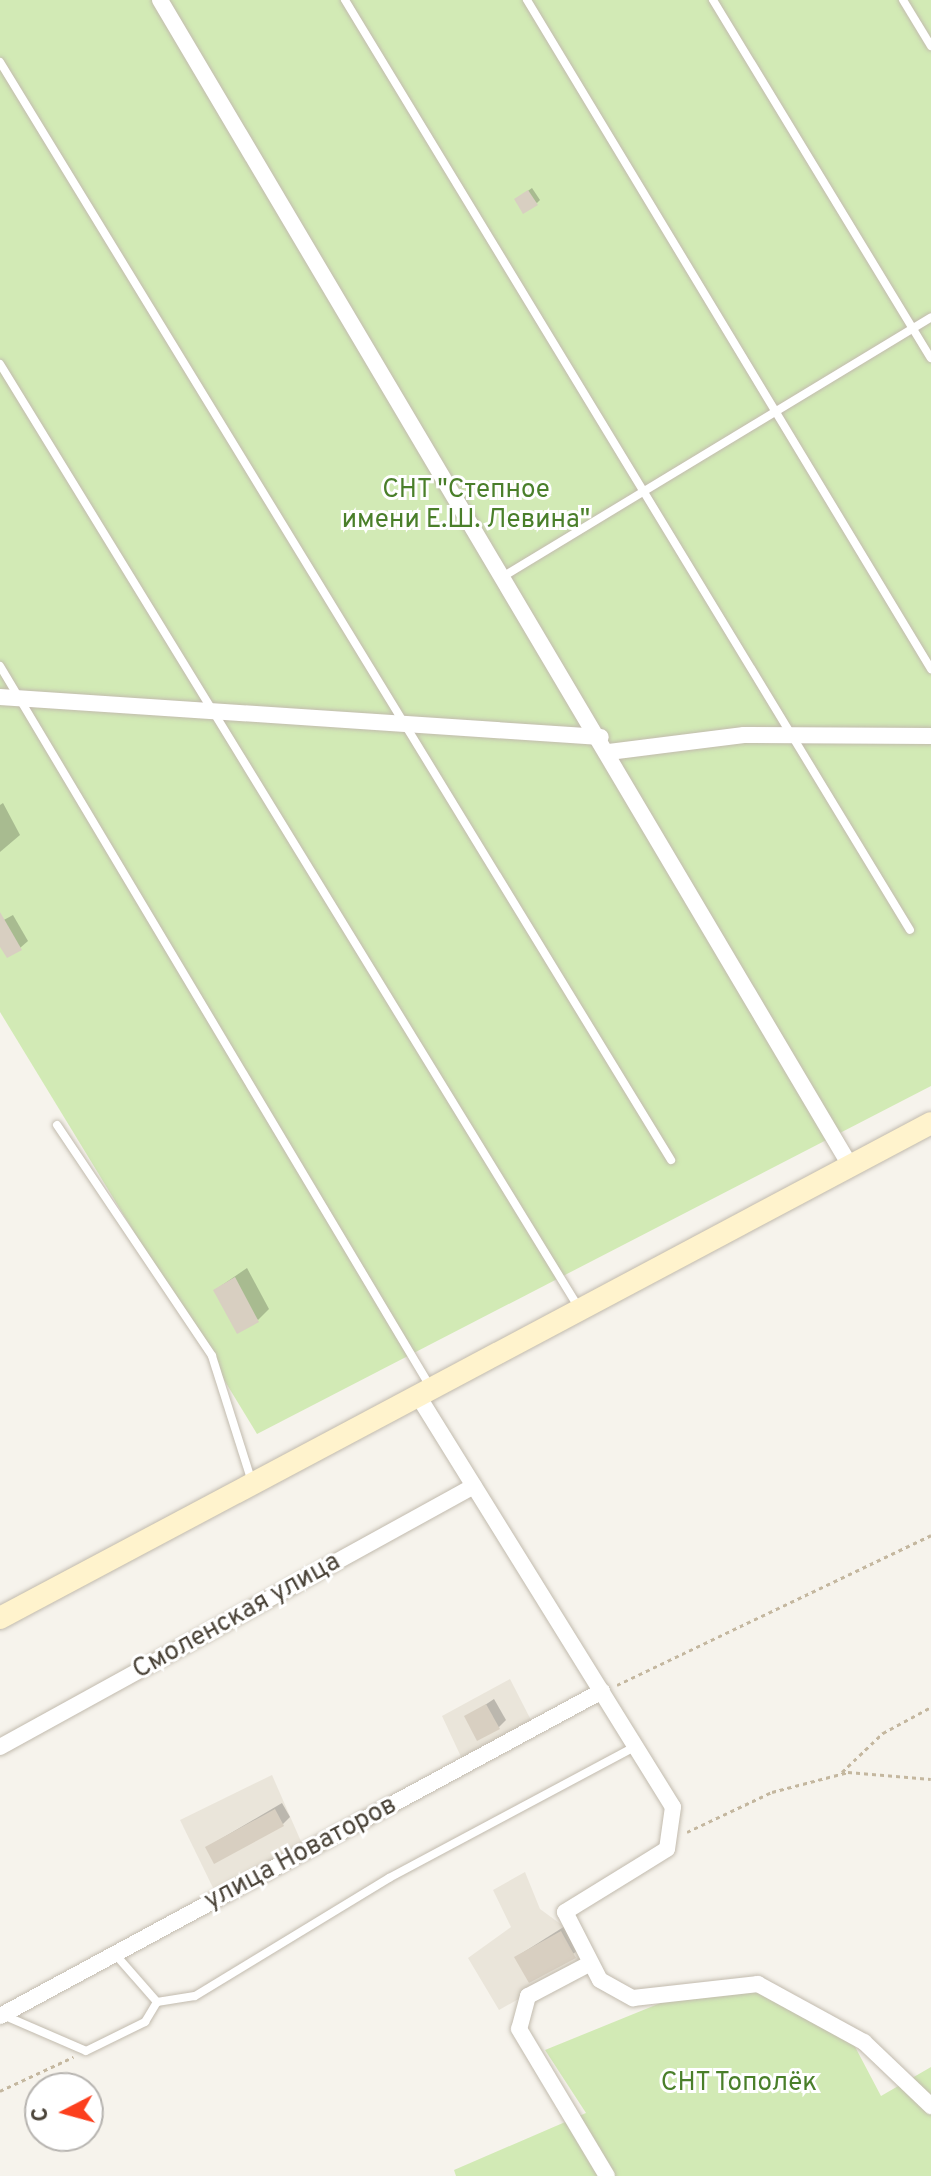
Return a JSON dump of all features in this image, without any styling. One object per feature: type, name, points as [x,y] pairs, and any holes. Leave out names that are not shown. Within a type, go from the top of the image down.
[{"type":"street","points":[[160,0],[605,745],[851,1167]]},
{"type":"street","points":[[0,697],[605,745],[787,735],[931,736]]},
{"type":"street","points":[[0,1618],[427,1396],[931,1123]]},
{"type":"street","points":[[427,1396],[474,1486],[673,1807],[674,1836],[667,1849],[570,1904],[567,1923],[600,1980],[633,1998],[758,1984],[875,2049],[931,2106]]},
{"type":"street","name":"Смоленская улица","points":[[0,1747],[474,1486]]},
{"type":"street","name":"улица Новаторов","points":[[1,2016],[602,1691]]},
{"type":"street","points":[[589,1964],[528,1996],[519,2029],[607,2176]]},
{"type":"lane","points":[[345,0],[787,735],[910,930]]},
{"type":"lane","points":[[527,0],[931,669]]},
{"type":"lane","points":[[713,0],[931,358]]},
{"type":"lane","points":[[903,0],[931,46]]},
{"type":"lane","points":[[0,62],[671,1160]]},
{"type":"lane","points":[[504,576],[931,317]]},
{"type":"lane","points":[[0,364],[209,714],[581,1313]]},
{"type":"lane","points":[[0,666],[427,1396]]},
{"type":"lane","points":[[57,1125],[212,1356],[253,1484]]},
{"type":"lane","points":[[157,2002],[195,1996],[389,1878],[636,1746]]},
{"type":"lane","points":[[115,1954],[157,2002]]},
{"type":"lane","points":[[1,2016],[86,2051],[145,2022],[157,2002]]},
{"type":"path","points":[[602,1691],[783,1612],[931,1535]]},
{"type":"path","points":[[840,1775],[883,1733],[931,1707]]},
{"type":"path","points":[[674,1836],[772,1792],[840,1775],[931,1779]]},
{"type":"path","points":[[0,2091],[86,2051]]},
{"type":"shaded area","points":[[510,1679],[533,1724],[463,1761],[442,1716]]},
{"type":"shaded area","points":[[272,1775],[303,1846],[216,1894],[180,1820]]},
{"type":"shaded area","points":[[525,1872],[540,1909],[566,1928],[582,1963],[499,2010],[468,1958],[511,1927],[493,1890]]},
{"type":"green space","name":"СНТ \"Степное имени Е.Ш. Левина\"","points":[[0,0],[931,0],[931,1086],[257,1434],[0,1012]]},
{"type":"green space","name":"СНТ Тополёк","points":[[758,1988],[852,2041],[881,2096],[931,2067],[931,2176],[456,2176],[454,2170],[586,2113],[545,2050],[663,2002]]},
{"type":"building","points":[[528,190],[538,205],[523,214],[514,199]]},
{"type":"building","points":[[0,912],[22,950],[7,958],[0,947]]},
{"type":"building","points":[[235,1277],[259,1322],[237,1334],[213,1290]]},
{"type":"building","points":[[486,1704],[500,1729],[477,1741],[464,1716]]},
{"type":"building","points":[[275,1809],[284,1826],[214,1864],[205,1847]]},
{"type":"building","points":[[561,1931],[576,1958],[529,1983],[514,1957]]}]
